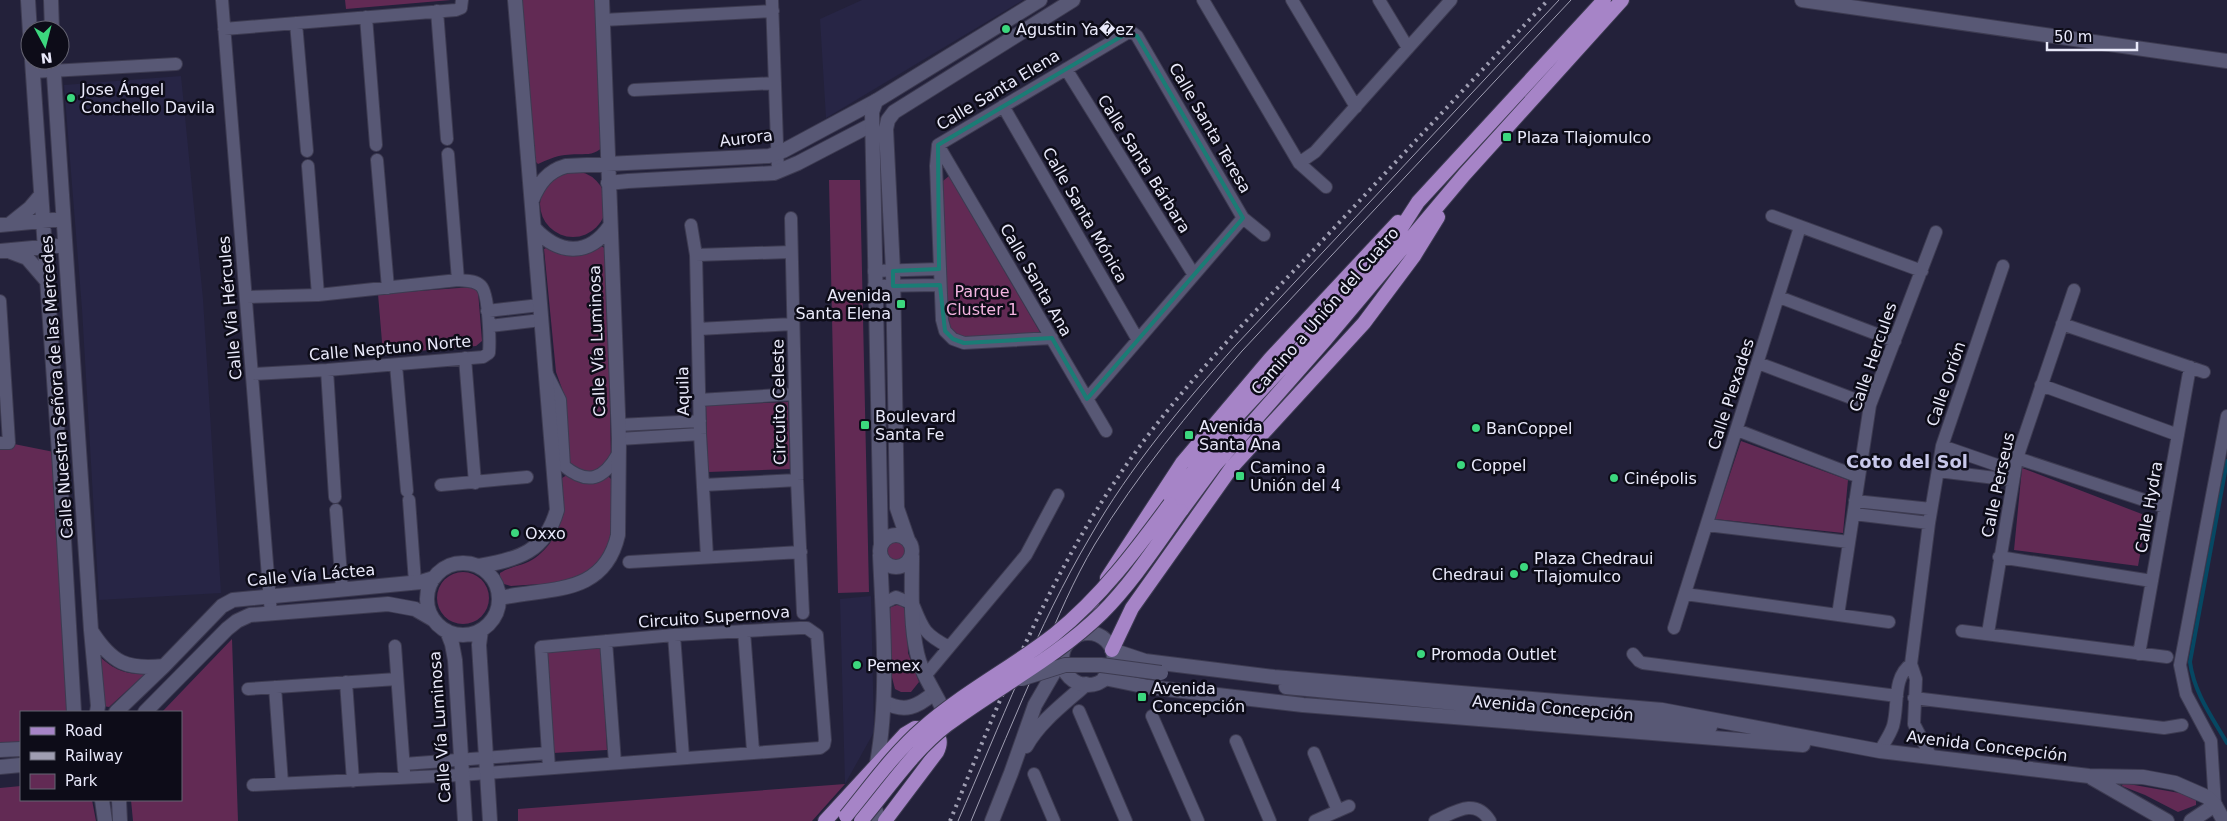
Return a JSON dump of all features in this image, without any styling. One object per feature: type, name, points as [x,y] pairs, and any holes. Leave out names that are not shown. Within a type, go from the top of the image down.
[{"type":"main road","name":"Camino a Unión del Cuatro","points":[[1011,683],[1101,614],[1124,589],[1176,507],[1200,462],[1239,414],[1358,286],[1391,244],[1418,202],[1604,0]]},
{"type":"main road","name":"Camino a Unión del Cuatro","points":[[844,819],[920,730],[943,710],[1055,634],[1107,585],[1326,339],[1464,175],[1622,0]]},
{"type":"main road","points":[[1112,650],[1132,608],[1232,467],[1364,323],[1414,256],[1464,175]]},
{"type":"main road","points":[[1071,639],[1124,550],[1182,463],[1270,359],[1375,245],[1418,202]]},
{"type":"main road","points":[[861,821],[921,750],[947,726],[1011,683]]},
{"type":"main road","points":[[825,821],[839,808],[877,763],[905,734],[916,728],[933,729],[939,736],[940,745],[896,808],[884,821]]},
{"type":"street","points":[[28,0],[29,20]]},
{"type":"street","points":[[53,20],[54,0]]},
{"type":"street","name":"Calle Vía Hércules","points":[[222,0],[271,614]]},
{"type":"street","points":[[434,620],[429,610],[427,599],[429,588],[441,570],[459,563],[479,566],[520,557],[534,549],[544,538],[553,523],[557,510],[515,0]]},
{"type":"street","name":"Calle Vía Luminosa","points":[[500,598],[569,588],[587,580],[602,567],[616,544],[618,535],[618,432],[602,0]]},
{"type":"street","points":[[879,821],[872,799],[872,781],[882,737],[884,702],[874,286],[872,112],[876,101],[1040,0]]},
{"type":"street","points":[[940,745],[946,734],[947,721],[943,707],[925,676],[917,653],[913,604],[912,547],[897,508],[893,271],[886,129],[888,120],[894,112],[1073,0]]},
{"type":"street","points":[[1202,0],[1299,163],[1326,187]]},
{"type":"street","points":[[1292,0],[1356,107]]},
{"type":"street","points":[[1379,0],[1408,48]]},
{"type":"street","points":[[1299,163],[1315,152],[1451,0]]},
{"type":"street","points":[[1802,0],[2227,61]]},
{"type":"street","points":[[224,29],[437,11],[461,4]]},
{"type":"street","points":[[603,20],[773,6],[778,172]]},
{"type":"street","points":[[437,11],[447,139]]},
{"type":"street","points":[[366,17],[376,145]]},
{"type":"street","points":[[296,23],[307,151]]},
{"type":"street","name":"Calle Santa Elena","points":[[1052,338],[964,343],[953,339],[945,331],[939,269],[936,166],[938,145],[1127,33],[1133,33]]},
{"type":"street","name":"Calle Santa Teresa","points":[[1133,33],[1137,36],[1243,218],[1264,235]]},
{"type":"street","points":[[70,66],[176,64]]},
{"type":"street","name":"Calle Santa Bárbara","points":[[1066,69],[1194,275]]},
{"type":"street","name":"Calle Nuestra Señora de las Mercedes","points":[[32,70],[74,711]]},
{"type":"street","name":"Calle Nuestra Señora de las Mercedes","points":[[53,70],[97,711]]},
{"type":"street","points":[[634,90],[775,83]]},
{"type":"street","name":"Aurora","points":[[608,165],[761,157],[778,153],[876,101]]},
{"type":"street","name":"Calle Santa Mónica","points":[[1003,106],[1138,340]]},
{"type":"street","points":[[608,184],[628,181],[778,172],[871,125]]},
{"type":"street","name":"Calle Santa Ana","points":[[938,145],[1106,431]]},
{"type":"street","points":[[246,298],[318,295],[458,280],[448,154]]},
{"type":"street","points":[[377,160],[388,288]]},
{"type":"street","points":[[532,202],[539,185],[555,170],[575,165],[608,165]]},
{"type":"street","points":[[308,166],[318,295]]},
{"type":"street","points":[[5,225],[30,208],[41,195]]},
{"type":"street","points":[[1772,216],[1922,271]]},
{"type":"street","name":"Circuito Celeste","points":[[791,218],[797,480],[803,613]]},
{"type":"street","points":[[1087,399],[1243,218]]},
{"type":"street","points":[[5,225],[63,219]]},
{"type":"street","name":"Aquila","points":[[691,225],[696,256],[700,434],[707,556]]},
{"type":"street","points":[[534,228],[554,245],[579,249],[593,244],[610,226]]},
{"type":"street","name":"Calle Plexades","points":[[1674,628],[1800,227]]},
{"type":"street","name":"Calle Hercules","points":[[1838,615],[1870,406],[1936,232]]},
{"type":"street","points":[[3,251],[65,244]]},
{"type":"street","points":[[3,251],[27,258],[47,281]]},
{"type":"street","points":[[696,256],[791,252]]},
{"type":"street","name":"Calle Orión","points":[[1931,757],[1914,724],[1916,679],[1912,664],[1928,523],[1942,446],[2003,266]]},
{"type":"street","points":[[874,271],[939,269]]},
{"type":"street","name":"Calle Neptuno Norte","points":[[252,374],[396,365],[483,357],[489,353],[490,326],[484,289],[479,284],[458,280]]},
{"type":"street","points":[[874,286],[940,285]]},
{"type":"street","name":"Calle Perseus","points":[[1988,633],[2017,458],[2074,290]]},
{"type":"street","points":[[1779,297],[1895,341]]},
{"type":"street","points":[[0,301],[4,443]]},
{"type":"street","points":[[487,311],[540,305]]},
{"type":"street","points":[[490,326],[541,320]]},
{"type":"street","points":[[698,329],[793,324]]},
{"type":"street","points":[[2062,324],[2204,372]]},
{"type":"street","points":[[464,358],[475,482]]},
{"type":"street","points":[[1758,363],[1870,406]]},
{"type":"street","points":[[396,365],[416,582]]},
{"type":"street","name":"Calle Hydra","points":[[2139,654],[2190,367]]},
{"type":"street","points":[[326,370],[335,497]]},
{"type":"street","points":[[546,372],[560,400],[564,466],[580,476],[589,478],[606,472],[618,454]]},
{"type":"street","points":[[2041,385],[2178,435]]},
{"type":"street","points":[[699,400],[795,394]]},
{"type":"street","points":[[2224,821],[2215,805],[2211,741],[2186,694],[2180,665],[2227,416]]},
{"type":"street","points":[[618,432],[700,420]]},
{"type":"street","points":[[1736,430],[1859,477]]},
{"type":"street","points":[[618,432],[700,434]]},
{"type":"street","points":[[1942,446],[2013,476]]},
{"type":"street","points":[[2017,458],[2165,507]]},
{"type":"street","points":[[1938,471],[2013,476]]},
{"type":"street","points":[[441,485],[527,477]]},
{"type":"street","points":[[704,484],[797,480]]},
{"type":"street","points":[[925,676],[1026,555],[1058,495]]},
{"type":"street","points":[[1855,500],[1931,508]]},
{"type":"street","points":[[336,510],[342,589]]},
{"type":"street","points":[[1854,514],[1928,523]]},
{"type":"street","points":[[1707,525],[1849,542]]},
{"type":"street","points":[[908,540],[904,536],[893,535],[884,540],[880,550],[886,564],[895,567],[905,564],[912,556]]},
{"type":"street","points":[[629,562],[801,552]]},
{"type":"street","points":[[2000,557],[2152,581]]},
{"type":"street","points":[[145,711],[237,621],[250,615],[388,604],[415,610],[434,620],[447,631],[458,634],[470,634],[481,630],[495,617],[500,598],[494,579],[479,566]]},
{"type":"street","name":"Calle Vía Láctea","points":[[117,711],[222,606],[233,600],[416,582],[434,578]]},
{"type":"street","points":[[1685,594],[1889,622]]},
{"type":"street","points":[[882,604],[896,597],[913,604],[924,630],[950,647]]},
{"type":"street","name":"Circuito Supernova","points":[[253,785],[461,775],[615,763],[753,751],[820,748],[824,745],[817,635],[807,628],[674,635],[541,647],[549,768]]},
{"type":"street","points":[[91,630],[104,650],[125,665],[147,668],[164,666]]},
{"type":"street","points":[[481,630],[479,645],[489,773],[490,821]]},
{"type":"street","points":[[1962,630],[2167,657]]},
{"type":"street","name":"Calle Vía Luminosa","points":[[447,631],[452,644],[454,660],[465,821]]},
{"type":"street","points":[[744,631],[753,751]]},
{"type":"street","points":[[992,821],[1035,706],[1062,660],[1066,644],[1078,635],[1094,634],[1108,643],[1112,650],[1112,665],[1104,678],[1093,684],[1078,683],[1067,674],[1062,660]]},
{"type":"street","points":[[674,635],[684,757]]},
{"type":"street","points":[[606,641],[615,763]]},
{"type":"street","points":[[395,646],[405,778]]},
{"type":"street","name":"Avenida Concepción","points":[[1112,650],[1145,661],[1274,677],[1662,710],[1880,751]]},
{"type":"street","points":[[1633,654],[1639,661],[1643,662],[1897,696]]},
{"type":"street","name":"Avenida Concepción","points":[[1011,683],[1045,670],[1065,665],[1101,664],[1323,692],[1806,738]]},
{"type":"street","name":"Calle Orión","points":[[1880,751],[1893,725],[1900,678],[1905,668],[1912,664]]},
{"type":"street","name":"Avenida Concepción","points":[[1104,678],[1148,687],[1303,705],[1880,751],[2089,776],[2143,777],[2175,783],[2206,796],[2215,805]]},
{"type":"street","points":[[248,689],[397,679]]},
{"type":"street","points":[[346,682],[354,781]]},
{"type":"street","points":[[1011,773],[1033,735],[1086,684]]},
{"type":"street","points":[[275,686],[282,783]]},
{"type":"street","points":[[884,702],[895,708],[906,708],[923,703],[934,694]]},
{"type":"street","points":[[1914,698],[2164,728],[2182,725]]},
{"type":"street","points":[[1079,711],[1126,821]]},
{"type":"street","points":[[1152,716],[1198,821]]},
{"type":"street","points":[[1236,741],[1270,821]]},
{"type":"street","points":[[0,750],[20,749]]},
{"type":"street","points":[[404,764],[548,753]]},
{"type":"street","points":[[1314,753],[1344,808],[1314,821]]},
{"type":"street","points":[[0,767],[20,765]]},
{"type":"street","points":[[1034,774],[1035,792],[1054,821]]},
{"type":"street","name":"Avenida Concepción","points":[[2089,776],[2167,821]]},
{"type":"street","points":[[102,801],[105,821]]},
{"type":"street","points":[[119,801],[120,821]]},
{"type":"street","points":[[2191,821],[2215,805]]},
{"type":"street","points":[[891,821],[896,808]]},
{"type":"street","points":[[1435,821],[1466,808],[1477,809],[1485,813],[1490,821]]},
{"type":"highlighted area","points":[[1127,33],[1137,36],[1243,218],[1087,399],[1052,338],[964,343],[953,339],[945,331],[940,285],[893,286],[893,271],[939,269],[938,145]]},
{"type":"shaded area","points":[[862,0],[1023,0],[826,118],[820,19]]},
{"type":"shaded area","points":[[181,76],[203,299],[221,593],[99,600],[82,309],[64,85]]},
{"type":"shaded area","name":"Pemex","points":[[871,596],[874,732],[845,784],[840,599]]},
{"type":"green space","points":[[345,0],[451,0],[346,9]]},
{"type":"green space","points":[[520,0],[600,0],[605,144],[596,152],[551,158],[538,164],[533,159]]},
{"type":"green space","points":[[579,171],[597,180],[604,191],[606,204],[604,217],[597,228],[586,235],[567,237],[549,228],[542,217],[540,198],[549,180],[560,173]]},
{"type":"green space","name":"Parque Cluster 1","points":[[949,176],[1041,334],[967,338],[955,335],[948,326],[943,181]]},
{"type":"green space","points":[[829,180],[860,180],[869,592],[838,593]]},
{"type":"green space","points":[[600,245],[607,250],[611,459],[597,473],[575,470],[568,459],[565,397],[556,372],[544,249],[548,247]]},
{"type":"green space","points":[[472,287],[478,291],[482,341],[476,346],[383,354],[378,294]]},
{"type":"green space","points":[[788,402],[790,469],[708,472],[706,405]]},
{"type":"green space","points":[[1741,441],[1848,480],[1843,533],[1715,519]]},
{"type":"green space","points":[[0,443],[9,443],[59,453],[69,711],[20,711],[20,742],[0,744]]},
{"type":"green space","points":[[2022,468],[2147,516],[2138,566],[2014,550]]},
{"type":"green space","points":[[567,475],[608,476],[612,480],[615,526],[605,552],[600,560],[586,573],[570,581],[511,586],[504,584],[500,579],[500,573],[531,561],[551,541],[556,532],[561,511],[562,478]]},
{"type":"green space","points":[[892,540],[900,540],[907,547],[907,555],[900,562],[892,562],[885,555],[885,547]]},
{"type":"green space","points":[[463,572],[477,576],[485,584],[489,598],[485,612],[477,620],[463,624],[449,620],[441,612],[437,598],[441,584],[449,576]]},
{"type":"green space","points":[[902,606],[907,611],[908,653],[919,682],[911,692],[901,692],[895,689],[889,666],[888,612],[891,607]]},
{"type":"green space","points":[[232,639],[238,821],[133,821],[131,801],[182,801],[182,711],[163,711]]},
{"type":"green space","points":[[601,646],[607,750],[553,753],[547,649]]},
{"type":"green space","points":[[99,656],[120,670],[145,674],[109,707],[103,706]]},
{"type":"green space","points":[[2123,783],[2185,794],[2196,799],[2196,805],[2178,812],[2145,795],[2122,786]]},
{"type":"green space","points":[[845,784],[812,821],[518,821],[518,809]]},
{"type":"green space","points":[[20,786],[20,801],[92,801],[96,821],[0,821],[0,788]]},
{"type":"waterway","points":[[2227,461],[2190,662],[2195,684],[2227,743]]},
{"type":"tram line","points":[[958,821],[1053,606],[1090,537],[1140,461],[1196,390],[1236,345],[1559,0]]},
{"type":"tram line","points":[[971,821],[1073,585],[1087,557],[1128,493],[1183,421],[1242,351],[1571,0]]},
{"type":"railway","points":[[950,821],[1023,648],[1065,564],[1135,452],[1206,365],[1548,0]]},
{"type":"place","name":"Agustin Ya�ez","points":[[1006,29]]},
{"type":"place","name":"Jose Ángel Conchello Davila","points":[[71,98]]},
{"type":"place","name":"Plaza Tlajomulco","points":[[1507,137]]},
{"type":"place","name":"Avenida Santa Elena","points":[[901,304]]},
{"type":"place","name":"Boulevard Santa Fe","points":[[865,425]]},
{"type":"place","name":"BanCoppel","points":[[1476,428]]},
{"type":"place","name":"Avenida Santa Ana","points":[[1189,435]]},
{"type":"place","name":"Coppel","points":[[1461,465]]},
{"type":"place","name":"Camino a Unión del 4","points":[[1240,476]]},
{"type":"place","name":"Cinépolis","points":[[1614,478]]},
{"type":"place","name":"Oxxo","points":[[515,533]]},
{"type":"place","name":"Plaza Chedraui Tlajomulco","points":[[1524,567]]},
{"type":"place","name":"Chedraui","points":[[1514,574]]},
{"type":"place","name":"Promoda Outlet","points":[[1421,654]]},
{"type":"place","name":"Pemex","points":[[857,665]]},
{"type":"place","name":"Avenida Concepción","points":[[1142,697]]},
{"type":"district","name":"Coto del Sol","points":[[1907,461]]}]
